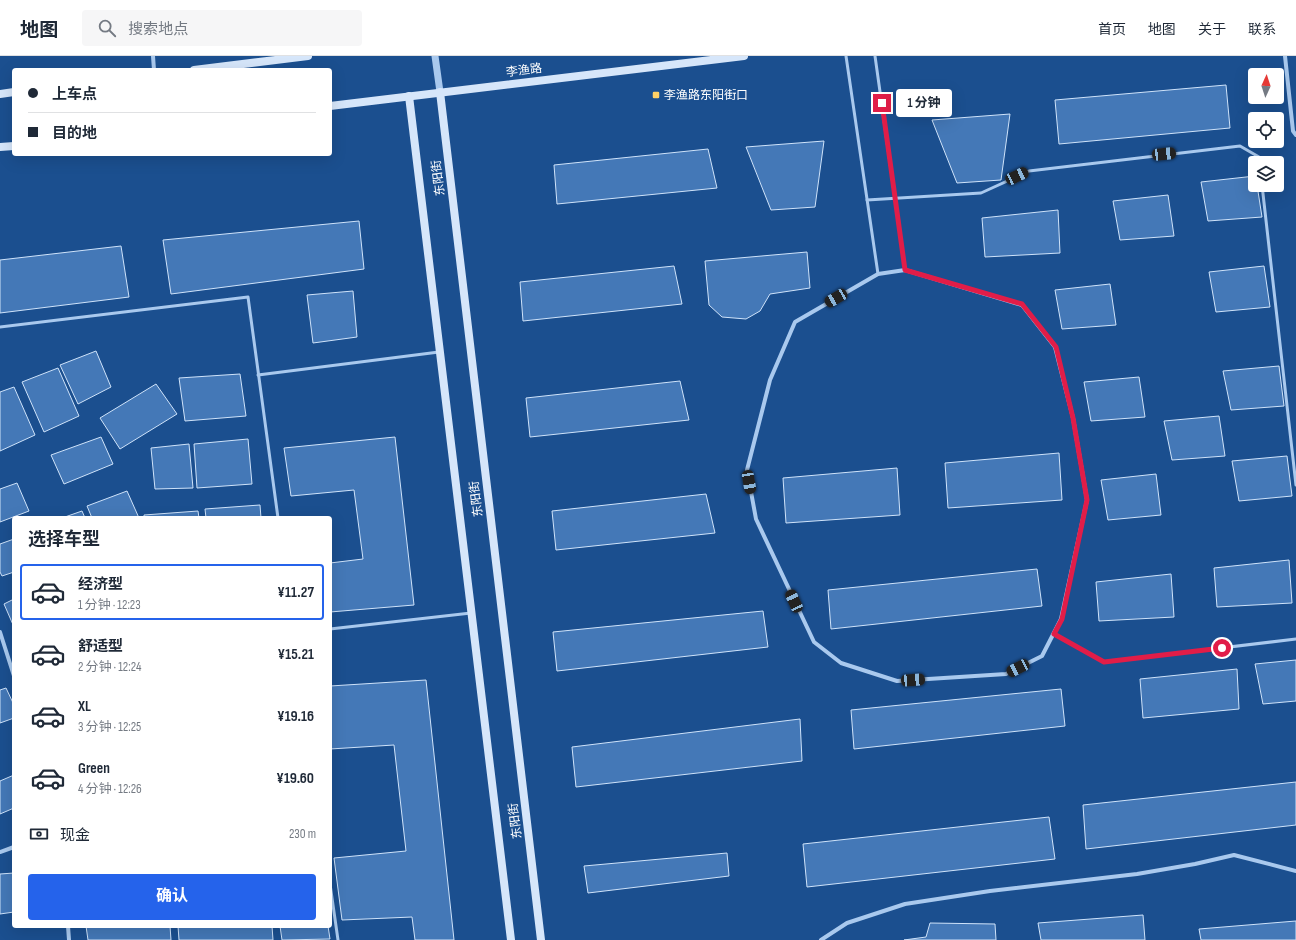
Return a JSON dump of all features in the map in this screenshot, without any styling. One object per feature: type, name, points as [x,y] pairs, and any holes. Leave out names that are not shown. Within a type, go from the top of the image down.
[{"type":"main road","points":[[210,68],[308,56]]},
{"type":"main road","name":"李渔路","points":[[332,106],[744,56]]},
{"type":"main road","points":[[0,94],[12,92]]},
{"type":"main road","name":"东阳街","points":[[440,92],[541,940]]},
{"type":"main road","name":"东阳街","points":[[410,96],[511,940]]},
{"type":"main road","points":[[0,147],[12,146]]},
{"type":"street","points":[[153,56],[154,68]]},
{"type":"street","name":"东阳街","points":[[435,56],[440,92]]},
{"type":"street","points":[[1285,56],[1293,131],[1296,135]]},
{"type":"street","points":[[905,270],[1022,304],[1056,347],[1073,418],[1087,500],[1062,619],[1042,656],[1006,674],[897,681],[841,663],[814,642],[756,519],[747,470],[770,380],[795,322],[878,274],[905,270]]},
{"type":"street","points":[[0,632],[12,670]]},
{"type":"street","points":[[0,852],[12,848]]},
{"type":"street","points":[[821,940],[847,923],[906,904],[990,891],[1137,874],[1195,864],[1234,855],[1296,871]]},
{"type":"street","points":[[68,928],[69,940]]},
{"type":"lane","points":[[846,56],[878,274]]},
{"type":"lane","points":[[875,56],[905,270]]},
{"type":"lane","points":[[867,200],[981,193],[1029,170],[1240,146],[1257,156]]},
{"type":"lane","points":[[1263,192],[1296,485]]},
{"type":"lane","points":[[0,327],[248,297],[278,516]]},
{"type":"lane","points":[[258,375],[440,352]]},
{"type":"lane","points":[[332,629],[471,613]]},
{"type":"lane","points":[[1054,634],[1104,662],[1296,639]]},
{"type":"lane","points":[[332,898],[338,940]]},
{"type":"building","points":[[1226,85],[1230,128],[1059,144],[1055,100]]},
{"type":"building","points":[[1010,114],[1001,180],[957,183],[932,120]]},
{"type":"building","points":[[824,141],[815,207],[771,210],[746,147]]},
{"type":"building","points":[[708,149],[717,188],[557,204],[554,165]]},
{"type":"building","points":[[1248,177],[1248,192],[1258,192],[1262,217],[1208,221],[1201,182]]},
{"type":"building","points":[[1168,195],[1174,236],[1120,240],[1113,201]]},
{"type":"building","points":[[1058,210],[1060,253],[985,257],[982,218]]},
{"type":"building","points":[[359,221],[364,269],[171,294],[163,240]]},
{"type":"building","points":[[121,246],[129,297],[0,313],[0,260]]},
{"type":"building","points":[[807,252],[810,288],[770,294],[760,311],[746,319],[722,317],[709,305],[705,261]]},
{"type":"building","points":[[674,266],[682,304],[523,321],[520,282]]},
{"type":"building","points":[[1264,266],[1270,307],[1216,312],[1209,272]]},
{"type":"building","points":[[1110,284],[1116,325],[1062,329],[1055,290]]},
{"type":"building","points":[[353,291],[357,337],[313,343],[307,295]]},
{"type":"building","points":[[96,351],[111,387],[78,404],[60,365]]},
{"type":"building","points":[[1279,366],[1284,406],[1231,410],[1223,371]]},
{"type":"building","points":[[58,368],[79,416],[44,432],[22,382]]},
{"type":"building","points":[[240,374],[246,416],[185,421],[179,378]]},
{"type":"building","points":[[1139,377],[1145,417],[1091,421],[1084,382]]},
{"type":"building","points":[[680,381],[689,420],[530,437],[526,398]]},
{"type":"building","points":[[156,384],[177,414],[120,449],[100,418]]},
{"type":"building","points":[[14,387],[35,435],[0,451],[0,392]]},
{"type":"building","points":[[1219,416],[1225,456],[1172,460],[1164,421]]},
{"type":"building","points":[[101,437],[113,464],[64,484],[51,455]]},
{"type":"building","points":[[395,437],[414,605],[332,612],[332,563],[363,559],[354,490],[291,496],[284,448]]},
{"type":"building","points":[[248,439],[252,484],[197,488],[194,444]]},
{"type":"building","points":[[189,444],[193,488],[155,489],[151,448]]},
{"type":"building","points":[[1059,453],[1062,500],[948,508],[945,463]]},
{"type":"building","points":[[1287,456],[1292,496],[1239,501],[1232,461]]},
{"type":"building","points":[[897,468],[900,515],[786,523],[783,478]]},
{"type":"building","points":[[1156,474],[1161,515],[1108,520],[1101,480]]},
{"type":"building","points":[[17,483],[29,511],[12,516],[12,517],[0,522],[0,489]]},
{"type":"building","points":[[127,491],[138,516],[91,516],[87,506]]},
{"type":"building","points":[[706,494],[715,533],[556,550],[552,511]]},
{"type":"building","points":[[260,505],[261,516],[206,516],[205,509]]},
{"type":"building","points":[[82,511],[84,516],[68,516]]},
{"type":"building","points":[[198,511],[199,516],[144,516]]},
{"type":"building","points":[[12,540],[12,573],[2,576],[0,572],[0,544]]},
{"type":"building","points":[[1289,560],[1292,603],[1217,607],[1214,568]]},
{"type":"building","points":[[1037,569],[1042,606],[831,629],[828,590]]},
{"type":"building","points":[[1171,574],[1174,617],[1099,621],[1096,582]]},
{"type":"building","points":[[12,600],[12,622],[4,604]]},
{"type":"building","points":[[763,611],[768,647],[557,671],[553,632]]},
{"type":"building","points":[[1296,660],[1296,701],[1263,704],[1255,664]]},
{"type":"building","points":[[1237,669],[1239,709],[1143,718],[1140,679]]},
{"type":"building","points":[[426,680],[454,940],[415,940],[412,917],[342,920],[334,858],[406,851],[394,745],[332,749],[332,686]]},
{"type":"building","points":[[6,688],[12,701],[12,719],[0,723],[0,690]]},
{"type":"building","points":[[1061,689],[1065,726],[854,749],[851,710]]},
{"type":"building","points":[[800,719],[802,761],[576,787],[572,747]]},
{"type":"building","points":[[12,776],[12,809],[0,814],[0,781]]},
{"type":"building","points":[[1296,782],[1296,825],[1086,849],[1083,805]]},
{"type":"building","points":[[1049,817],[1055,859],[807,887],[803,844]]},
{"type":"building","points":[[727,853],[729,876],[588,893],[584,866]]},
{"type":"building","points":[[12,873],[12,912],[0,914],[0,874]]},
{"type":"building","points":[[1143,915],[1145,940],[1041,940],[1038,923]]},
{"type":"building","points":[[1296,921],[1296,940],[1201,940],[1199,929]]},
{"type":"building","points":[[930,923],[995,924],[996,940],[904,940],[926,937]]},
{"type":"building","points":[[86,928],[170,928],[171,940],[88,940]]},
{"type":"building","points":[[178,928],[272,928],[273,940],[179,940]]},
{"type":"building","points":[[280,928],[328,928],[330,939],[282,940]]},
{"type":"place","name":"李渔路东阳街口","points":[[656,95]]},
{"type":"route","points":[[882,103],[905,270],[1022,304],[1056,347],[1073,418],[1087,500],[1062,619],[1054,634],[1104,662],[1222,648]]}]
